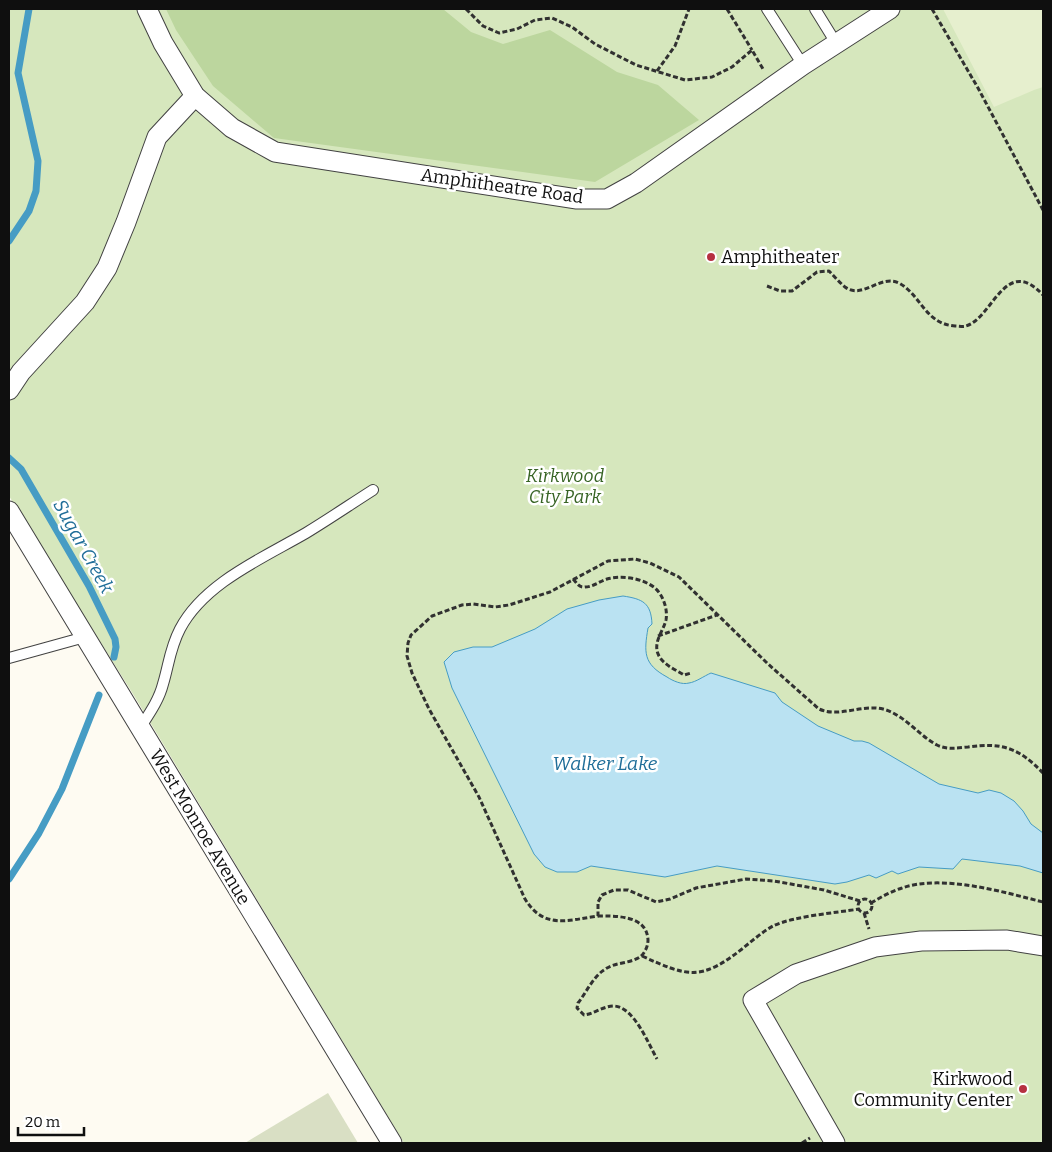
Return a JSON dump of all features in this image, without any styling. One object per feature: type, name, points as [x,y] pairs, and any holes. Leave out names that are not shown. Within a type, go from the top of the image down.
[{"type":"street","name":"Amphitheatre Road","points":[[147,9],[163,43],[195,96],[232,128],[275,152],[568,198],[599,199],[607,199],[636,183],[803,65],[888,9]]},
{"type":"street","points":[[9,390],[21,372],[85,302],[107,268],[157,137],[195,96]]},
{"type":"street","name":"West Monroe Avenue","points":[[9,510],[392,1143]]},
{"type":"street","points":[[835,1143],[753,1000],[796,974],[875,947],[922,941],[1006,940],[1043,946]]},
{"type":"lane","points":[[767,9],[803,65]]},
{"type":"lane","points":[[815,9],[836,43]]},
{"type":"lane","points":[[140,728],[154,706],[163,684],[170,653],[180,628],[192,610],[222,582],[374,490]]},
{"type":"lane","points":[[9,658],[85,637]]},
{"type":"path","points":[[466,9],[483,26],[498,33],[516,29],[536,20],[552,18],[572,27],[595,44],[636,65],[686,80],[712,77],[732,67],[752,50]]},
{"type":"path","points":[[657,71],[675,46],[689,9]]},
{"type":"path","points":[[727,9],[773,86]]},
{"type":"path","points":[[932,9],[978,88],[1043,210]]},
{"type":"path","points":[[766,286],[780,291],[792,291],[817,272],[829,271],[846,288],[857,292],[889,281],[899,283],[937,321],[951,325],[966,326],[977,320],[996,296],[1008,286],[1022,282],[1034,286],[1043,296]]},
{"type":"path","points":[[657,1059],[636,1023],[623,1008],[614,1006],[584,1015],[577,1008],[578,1003],[605,969],[642,956],[647,947],[646,931],[632,919],[620,916],[598,916],[559,921],[543,919],[532,911],[479,797],[429,708],[406,656],[408,643],[412,635],[432,616],[462,605],[473,604],[495,607],[509,605],[550,592],[608,561],[635,559],[650,563],[680,577],[768,664],[826,712],[870,708],[882,709],[894,713],[938,745],[956,748],[997,745],[1007,747],[1035,764],[1043,773]]},
{"type":"path","points":[[573,579],[579,586],[585,588],[607,579],[621,577],[636,579],[657,590],[666,607],[666,620],[658,636],[657,649],[659,657],[684,675],[690,673]]},
{"type":"path","points":[[658,636],[718,615]]},
{"type":"path","points":[[598,916],[598,902],[602,895],[614,890],[628,890],[656,902],[670,899],[696,888],[746,878],[824,890],[860,901],[866,899],[871,903]]},
{"type":"path","points":[[871,903],[903,887],[931,883],[974,886],[1043,902]]},
{"type":"path","points":[[859,909],[860,901]]},
{"type":"path","points":[[642,956],[664,966],[701,973],[725,962],[773,927],[787,921],[859,909],[862,912],[868,912],[871,909],[871,903]]},
{"type":"green space","name":"Kirkwood City Park","points":[[9,9],[1043,9],[1043,1143],[404,1143],[133,694],[9,496]]},
{"type":"green space","points":[[166,9],[443,9],[471,32],[503,44],[550,30],[617,72],[658,85],[699,120],[595,182],[274,138],[213,86],[176,30]]},
{"type":"green space","points":[[943,9],[1043,9],[1043,87],[994,107]]},
{"type":"green space","points":[[328,1093],[358,1143],[245,1143]]},
{"type":"water","name":"Walker Lake","points":[[623,596],[641,601],[648,607],[652,624],[648,628],[647,657],[653,667],[672,680],[686,683],[711,673],[775,693],[782,702],[818,726],[854,741],[869,743],[939,784],[978,793],[989,790],[1001,793],[1014,801],[1031,824],[1043,833],[1043,873],[1020,866],[962,859],[953,869],[919,867],[898,874],[892,871],[876,878],[869,875],[835,884],[717,866],[665,877],[591,866],[577,872],[557,872],[545,867],[534,854],[452,688],[444,662],[454,652],[473,647],[492,647],[535,629],[567,609],[599,600]]},
{"type":"waterway","name":"Sugar Creek","points":[[9,241],[29,211],[36,191],[38,161],[18,73],[29,9]]},
{"type":"waterway","name":"Sugar Creek","points":[[9,458],[21,469],[89,586],[115,639],[114,657]]},
{"type":"waterway","name":"Sugar Creek","points":[[9,879],[39,833],[62,789],[99,695]]},
{"type":"place","name":"Amphitheater","points":[[711,257]]},
{"type":"place","name":"Kirkwood Community Center","points":[[1023,1089]]}]
